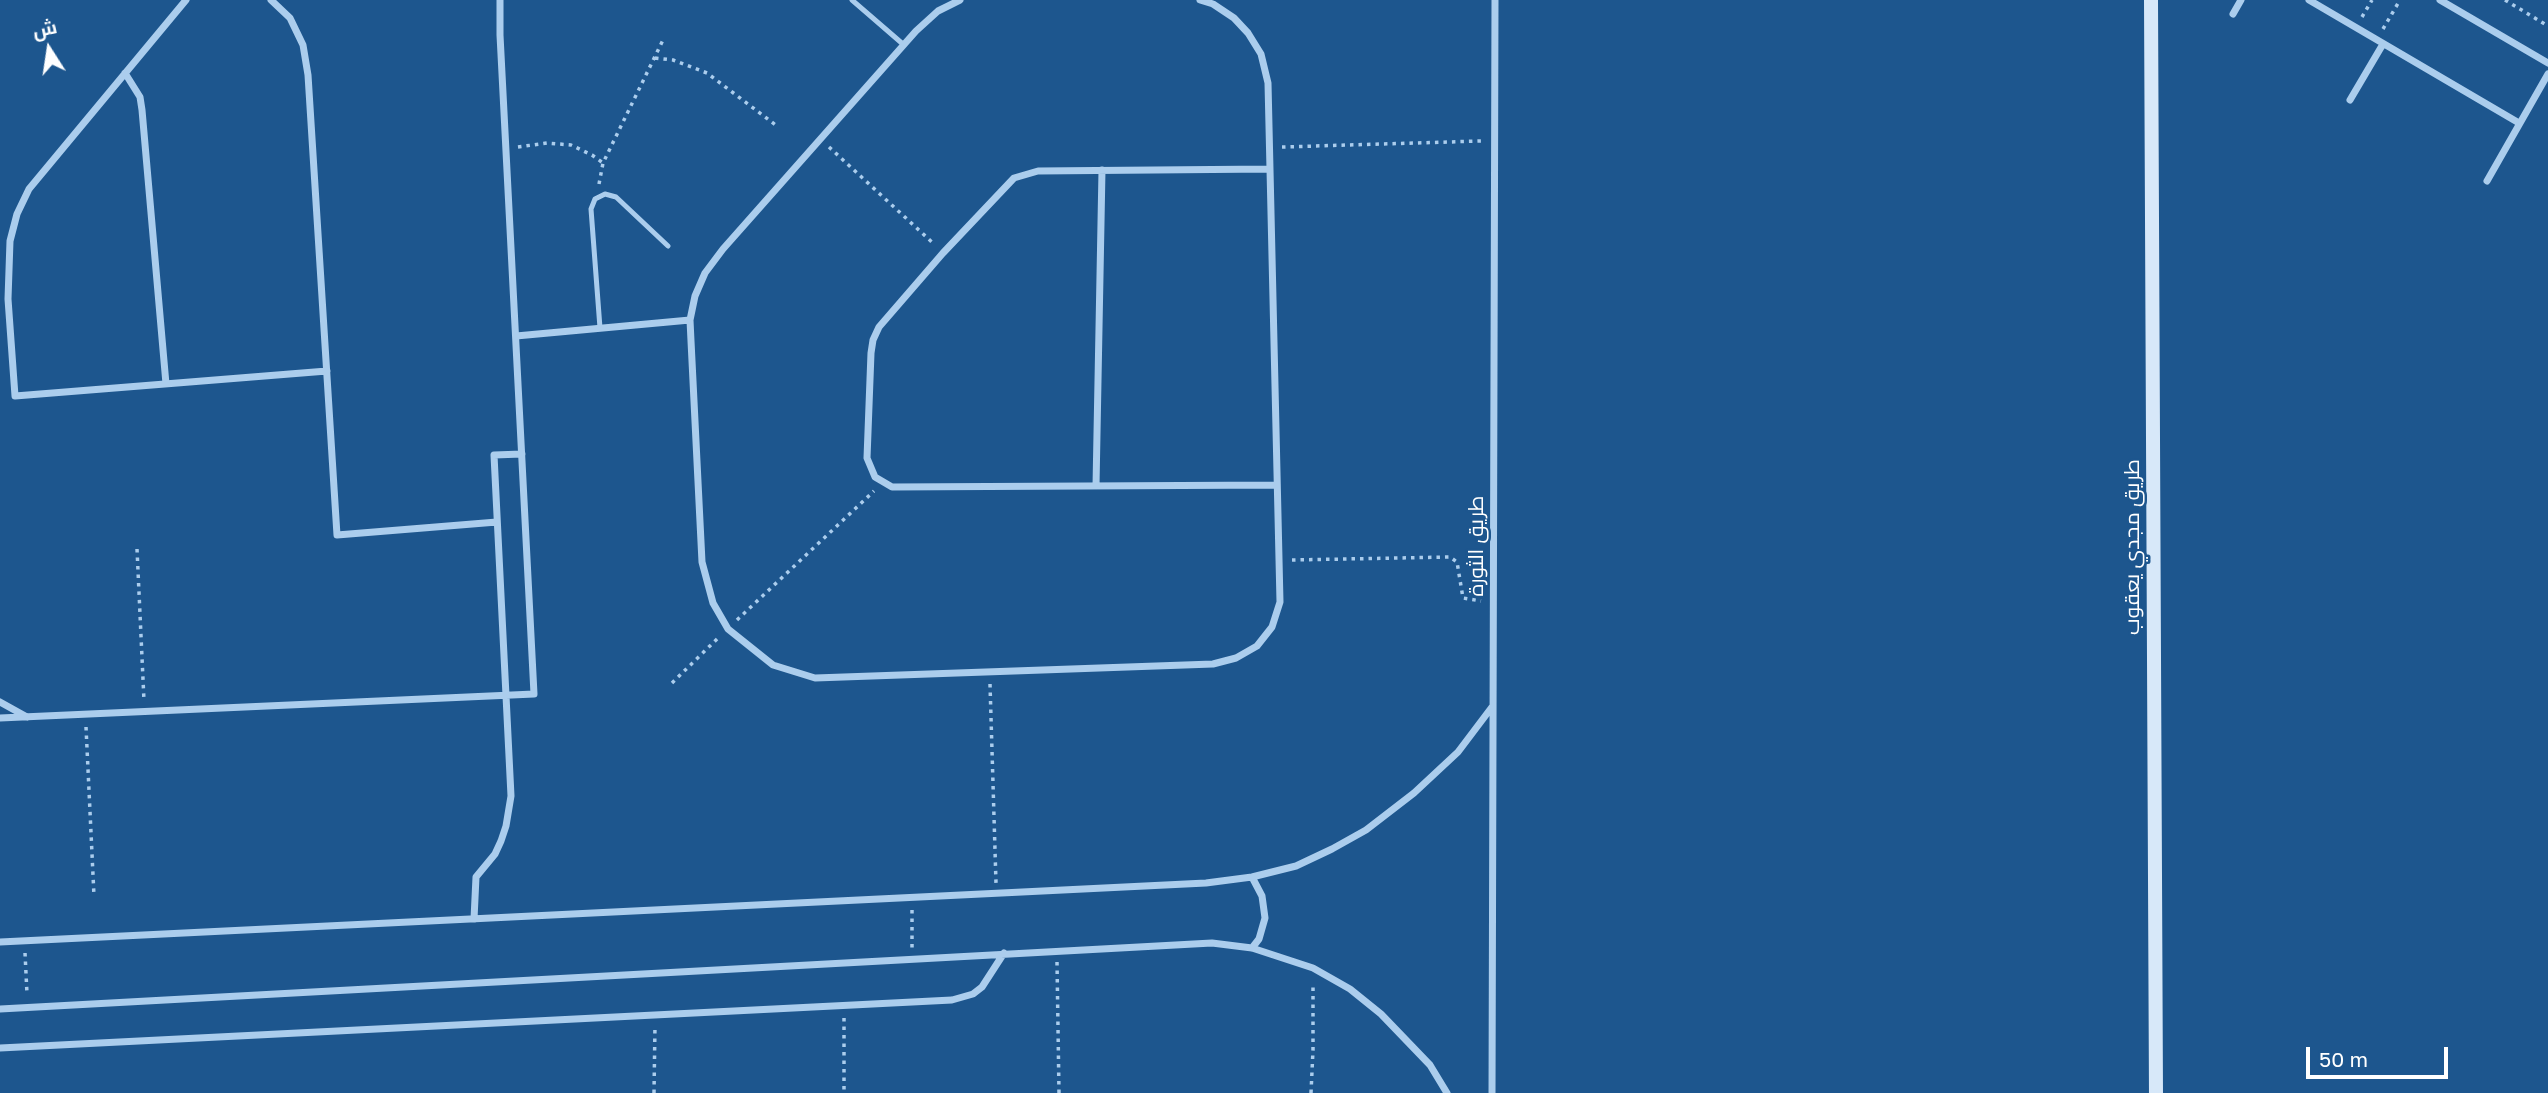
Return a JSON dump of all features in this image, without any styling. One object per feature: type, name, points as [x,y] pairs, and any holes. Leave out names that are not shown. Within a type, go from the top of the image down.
[{"type":"street","points":[[186,0],[29,189],[17,214],[10,241],[8,299],[15,396],[327,371]]},
{"type":"street","points":[[271,0],[290,18],[303,45],[308,75],[337,535],[497,522]]},
{"type":"street","points":[[0,718],[534,694],[500,0]]},
{"type":"street","points":[[960,0],[938,11],[820,139],[705,273],[695,296],[690,320],[702,562],[713,603],[728,629],[774,665],[815,678],[1213,664],[1236,658],[1257,646],[1272,627],[1280,602],[1268,83],[1261,54],[1248,33],[1234,18],[1213,4],[1200,0]]},
{"type":"street","name":"طريق الثورة","points":[[1492,1093],[1495,0]]},
{"type":"street","name":"طريق مجدي يعقوب","points":[[2151,0],[2155,1093]]},
{"type":"street","points":[[2233,14],[2241,0]]},
{"type":"street","points":[[2309,0],[2519,123]]},
{"type":"street","points":[[2440,0],[2548,63]]},
{"type":"street","points":[[2350,100],[2380,42]]},
{"type":"street","points":[[125,73],[137,90],[142,110],[166,384]]},
{"type":"street","points":[[2487,181],[2548,74]]},
{"type":"street","points":[[1270,169],[1038,171],[1014,178],[887,317],[873,340],[867,458],[875,477],[892,487],[1277,485]]},
{"type":"street","points":[[1096,486],[1102,170]]},
{"type":"street","points":[[516,336],[690,320]]},
{"type":"street","points":[[474,919],[477,877],[495,854],[506,826],[510,796],[494,455],[522,454]]},
{"type":"street","points":[[0,702],[28,717]]},
{"type":"street","points":[[0,942],[997,894],[1206,883],[1252,877],[1296,866],[1366,830],[1414,793],[1458,752],[1492,708]]},
{"type":"street","points":[[1252,877],[1262,896],[1265,918],[1259,939],[1252,948]]},
{"type":"street","points":[[0,1009],[1212,943],[1252,948],[1313,968],[1350,989],[1381,1014],[1430,1065],[1447,1093]]},
{"type":"street","points":[[0,1048],[962,998],[982,987],[1004,953]]},
{"type":"lane","points":[[852,0],[904,46]]},
{"type":"lane","points":[[600,328],[592,204],[600,195],[616,197],[668,246]]},
{"type":"path","points":[[2356,28],[2372,0]]},
{"type":"path","points":[[2380,42],[2400,0]]},
{"type":"path","points":[[2505,0],[2548,26]]},
{"type":"path","points":[[600,195],[599,179],[603,163],[663,40]]},
{"type":"path","points":[[655,58],[691,65],[706,73],[776,126]]},
{"type":"path","points":[[820,139],[943,253]]},
{"type":"path","points":[[1270,148],[1495,141]]},
{"type":"path","points":[[506,149],[559,143],[582,149],[603,163]]},
{"type":"path","points":[[672,683],[883,483]]},
{"type":"path","points":[[137,549],[145,711]]},
{"type":"path","points":[[1279,561],[1450,557],[1457,562],[1462,598],[1468,601],[1493,601]]},
{"type":"path","points":[[990,672],[997,894]]},
{"type":"path","points":[[85,714],[94,896]]},
{"type":"path","points":[[912,898],[912,959]]},
{"type":"path","points":[[25,940],[27,1008]]},
{"type":"path","points":[[1056,950],[1059,1093]]},
{"type":"path","points":[[1311,1093],[1313,968]]},
{"type":"path","points":[[844,1006],[844,1093]]},
{"type":"path","points":[[654,1093],[655,1015]]}]
